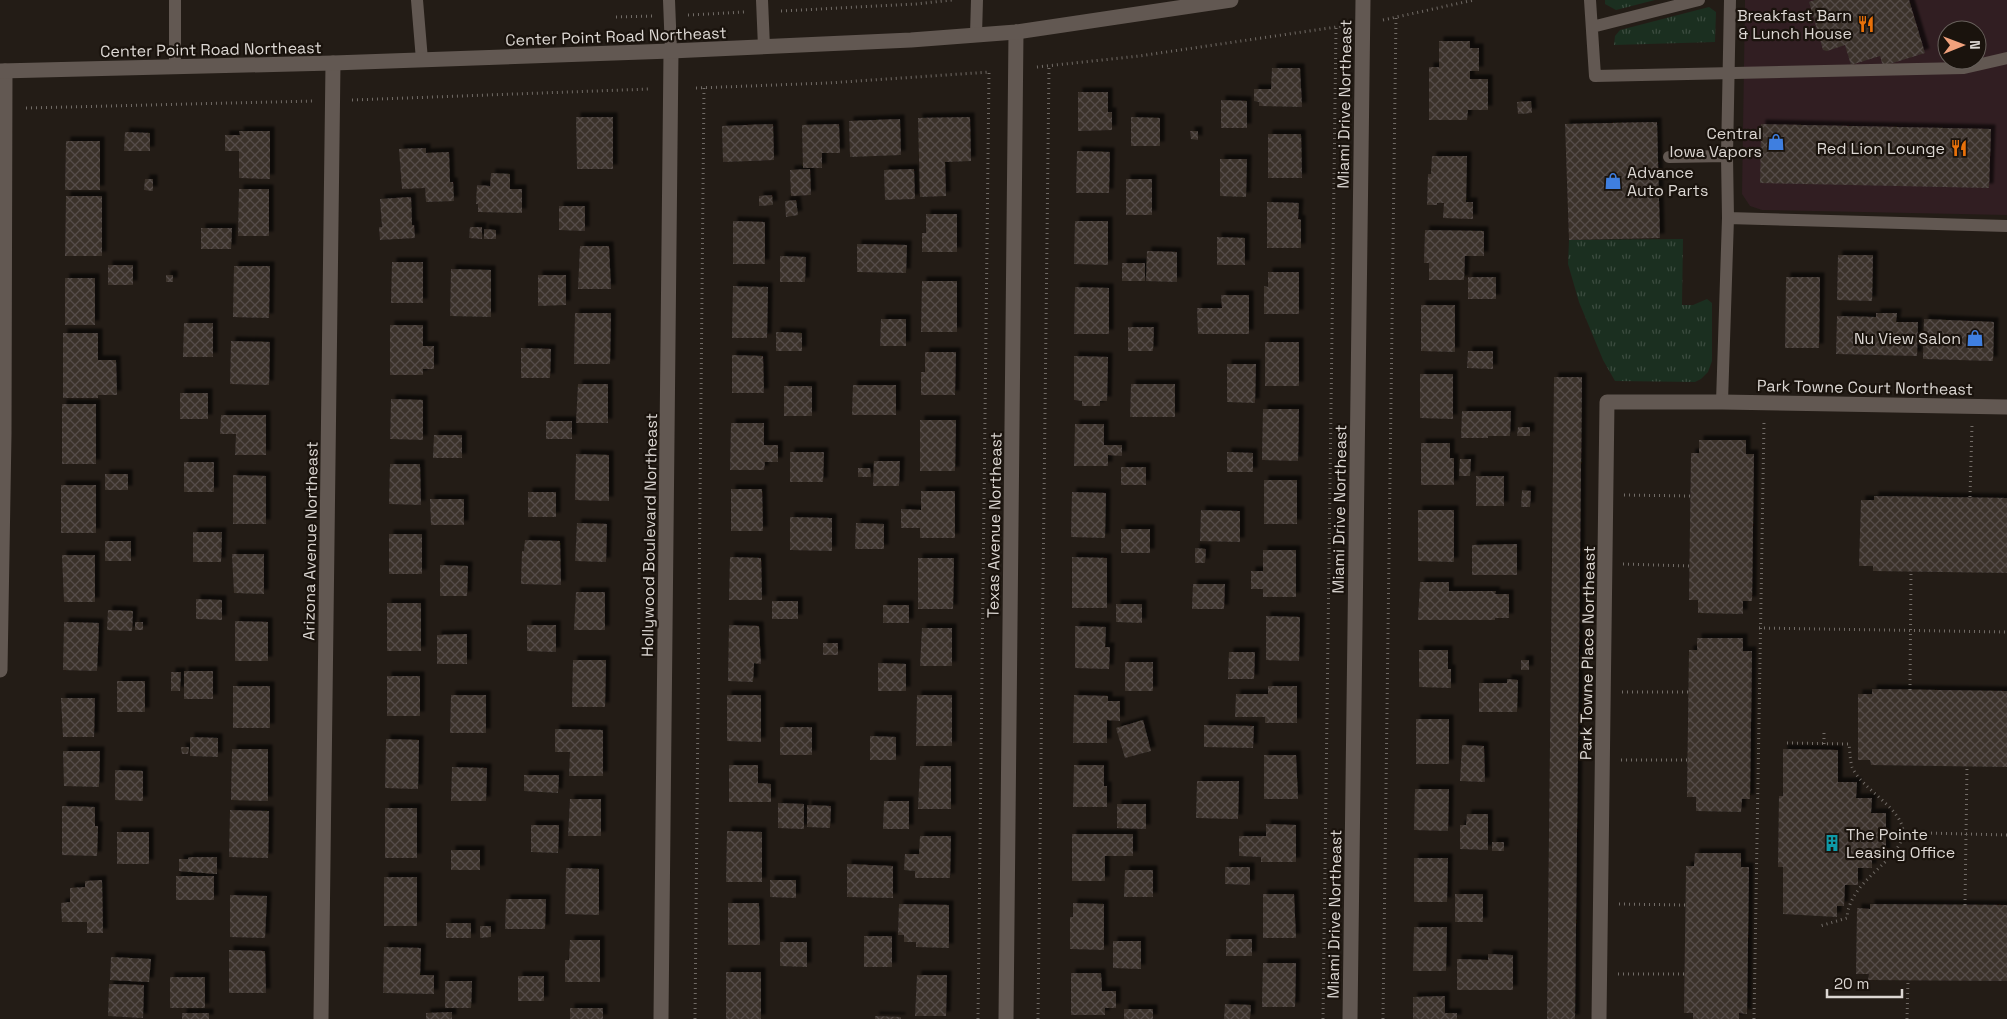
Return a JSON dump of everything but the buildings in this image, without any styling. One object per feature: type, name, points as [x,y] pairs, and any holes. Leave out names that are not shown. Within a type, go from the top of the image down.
[{"type":"street","name":"Center Point Road Northeast","points":[[2,71],[671,52],[911,40],[1016,32],[1231,0]]},
{"type":"street","name":"Miami Drive Northeast","points":[[1350,1019],[1363,0]]},
{"type":"street","name":"Texas Avenue Northeast","points":[[1006,1019],[1016,32]]},
{"type":"street","name":"Hollywood Boulevard Northeast","points":[[661,1019],[671,52]]},
{"type":"street","name":"Arizona Avenue Northeast","points":[[321,1019],[333,63]]},
{"type":"street","points":[[0,670],[2,71]]},
{"type":"street","name":"Park Towne Place Northeast","points":[[1599,1019],[1608,402],[1722,402]]},
{"type":"street","name":"Park Towne Court Northeast","points":[[1722,402],[2007,407]]},
{"type":"lane","points":[[175,0],[175,67]]},
{"type":"lane","points":[[417,0],[422,60]]},
{"type":"lane","points":[[669,0],[671,52]]},
{"type":"lane","points":[[976,0],[976,35]]},
{"type":"lane","points":[[1590,0],[1595,76],[1964,68],[2007,58]]},
{"type":"lane","points":[[1592,27],[1699,0]]},
{"type":"lane","points":[[1722,402],[1728,218],[1727,156],[1730,0]]},
{"type":"lane","points":[[763,6],[764,47]]},
{"type":"lane","points":[[1669,157],[1727,156]]},
{"type":"lane","points":[[1728,218],[2007,226]]},
{"type":"path","points":[[616,17],[670,15],[763,6],[916,4],[952,0]]},
{"type":"path","points":[[1383,20],[1474,0]]},
{"type":"path","points":[[1383,1019],[1396,16]]},
{"type":"path","points":[[1037,67],[1148,55],[1345,26]]},
{"type":"path","points":[[1323,1019],[1336,27]]},
{"type":"path","points":[[1038,1019],[1049,66]]},
{"type":"path","points":[[696,88],[828,83],[998,71]]},
{"type":"path","points":[[978,1019],[989,72]]},
{"type":"path","points":[[695,1019],[704,87]]},
{"type":"path","points":[[352,100],[651,89]]},
{"type":"path","points":[[26,108],[314,101]]},
{"type":"path","points":[[1754,1019],[1764,402]]},
{"type":"path","points":[[1970,497],[1972,406]]},
{"type":"path","points":[[1606,495],[1690,496]]},
{"type":"path","points":[[1605,564],[1689,566]]},
{"type":"path","points":[[1910,690],[1911,572]]},
{"type":"path","points":[[1760,628],[2007,632]]},
{"type":"path","points":[[1604,692],[1689,692]]},
{"type":"path","points":[[1824,733],[1824,744]]},
{"type":"path","points":[[1787,743],[1849,744],[1852,767],[1863,784],[1884,800],[1900,821],[1903,833],[1899,845],[1861,885],[1848,907],[1847,918],[1820,926]]},
{"type":"path","points":[[1603,759],[1688,760]]},
{"type":"path","points":[[1965,905],[1967,766]]},
{"type":"path","points":[[1886,832],[2007,835]]},
{"type":"path","points":[[1601,904],[1686,905]]},
{"type":"path","points":[[1600,974],[1685,974]]},
{"type":"path","points":[[1907,1019],[1908,980]]},
{"type":"shaded area","points":[[1745,0],[2007,0],[2007,215],[1762,210],[1750,206],[1742,194]]},
{"type":"green space","points":[[1605,0],[1655,0],[1616,10],[1605,4]]},
{"type":"green space","points":[[1709,7],[1716,12],[1715,42],[1614,45],[1615,36],[1620,30]]},
{"type":"green space","points":[[1683,239],[1682,305],[1693,305],[1707,299],[1712,303],[1712,361],[1708,372],[1695,382],[1615,381],[1603,360],[1579,302],[1568,264],[1569,240]]},
{"type":"place","name":"Breakfast Barn & Lunch House","points":[[1866,24]]},
{"type":"place","name":"Central Iowa Vapors","points":[[1776,142]]},
{"type":"place","name":"Red Lion Lounge","points":[[1959,148]]},
{"type":"place","name":"Advance Auto Parts","points":[[1613,181]]},
{"type":"place","name":"Nu View Salon","points":[[1975,338]]},
{"type":"place","name":"The Pointe Leasing Office","points":[[1832,843]]}]
